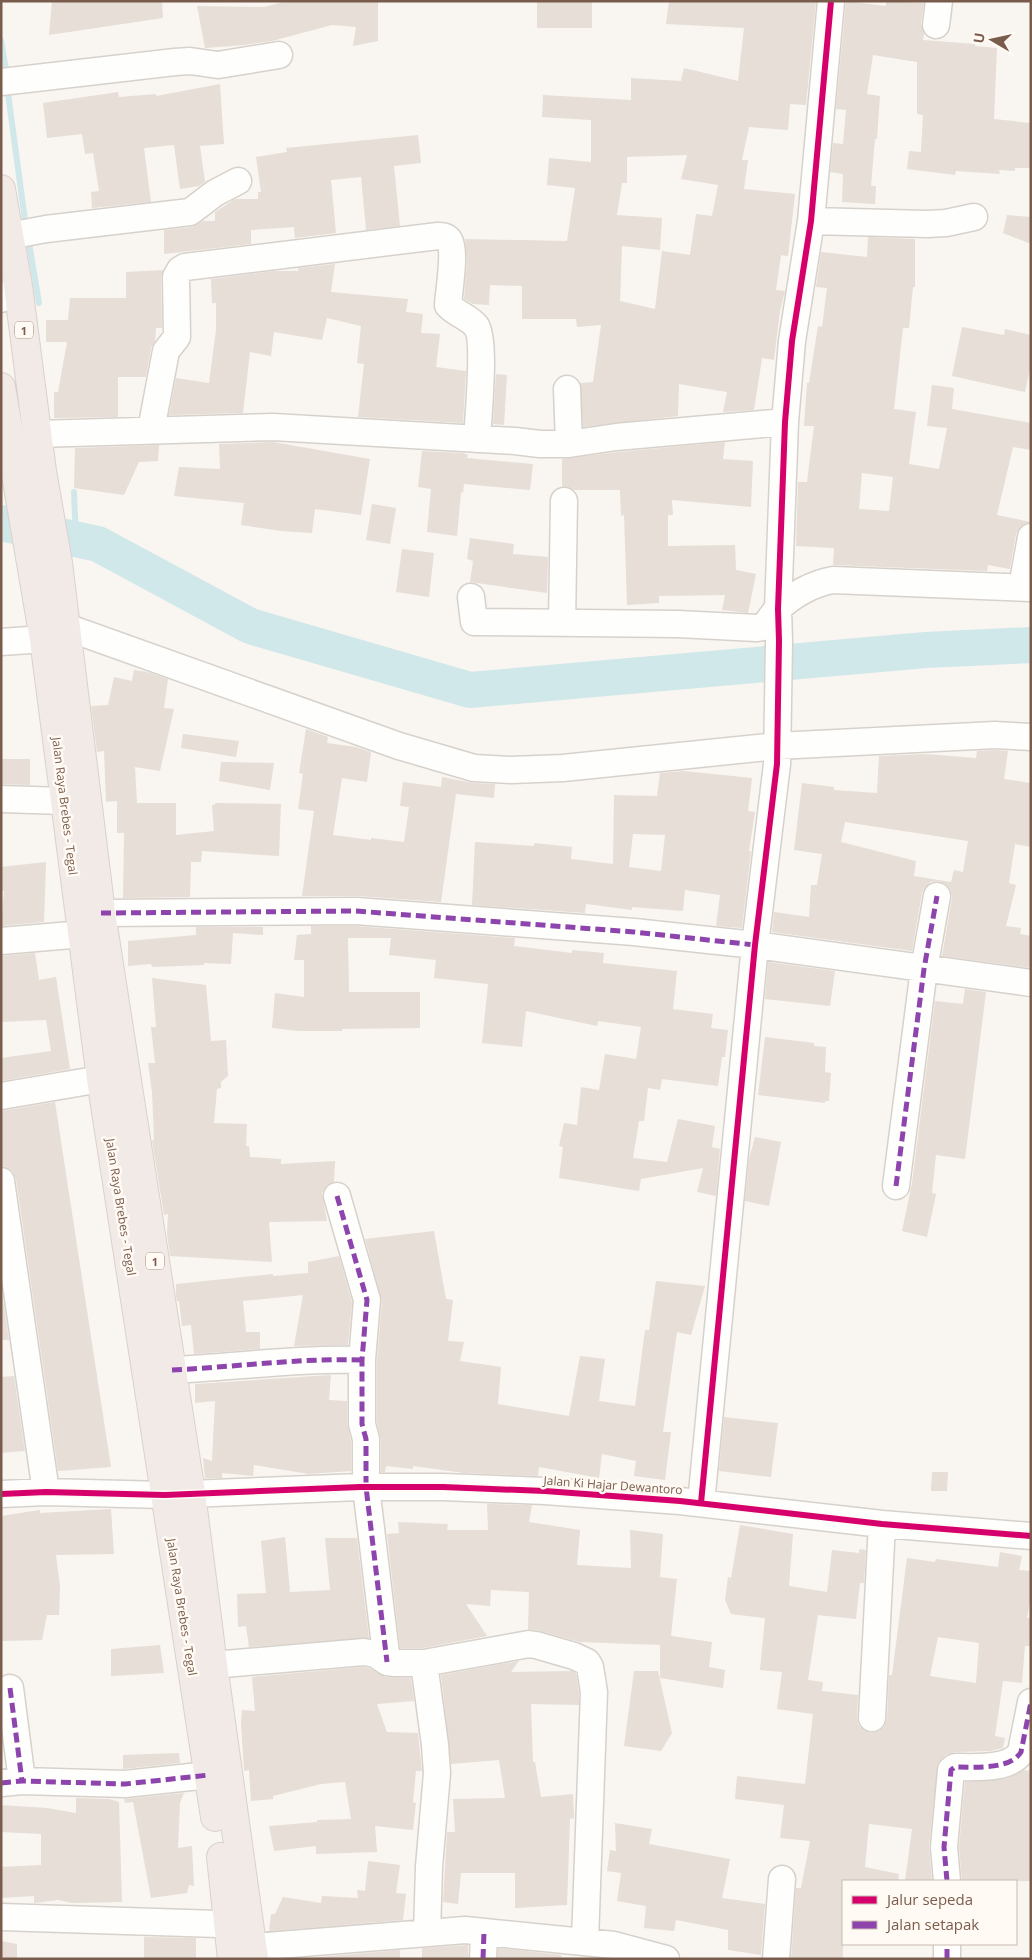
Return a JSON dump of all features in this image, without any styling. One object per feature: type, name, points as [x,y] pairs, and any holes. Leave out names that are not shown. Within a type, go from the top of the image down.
[{"type":"highway","name":"1","points":[[1,189],[14,235],[10,293],[37,423]]},
{"type":"highway","name":"Jalan Raya Brebes - Tegal","points":[[2,403],[12,454],[46,567]]},
{"type":"highway","name":"Jalan Raya Brebes - Tegal","points":[[37,423],[42,471],[46,567],[55,633],[101,912],[172,1370],[178,1494],[209,1776],[220,1850],[243,1943]]},
{"type":"highway","name":"Jalan Raya Brebes - Tegal","points":[[55,633],[64,800],[101,1079],[178,1494],[213,1665],[243,1943]]},
{"type":"street","points":[[701,1503],[755,945],[778,738],[778,609],[785,422],[792,342],[811,221],[831,1]]},
{"type":"street","points":[[14,81],[175,62],[190,61],[218,65],[279,55]]},
{"type":"street","points":[[14,235],[46,229],[190,212],[215,193],[238,181]]},
{"type":"street","points":[[811,221],[926,224],[946,223],[974,217]]},
{"type":"street","points":[[151,430],[166,351],[177,337],[176,277],[180,270],[185,267],[445,236],[449,240],[452,250],[448,304],[453,310],[476,326],[480,338],[477,439]]},
{"type":"street","points":[[567,389],[569,444]]},
{"type":"street","points":[[2,403],[37,423],[151,430],[273,427],[540,444],[569,444],[616,437],[785,422]]},
{"type":"street","points":[[562,623],[564,501]]},
{"type":"street","points":[[471,597],[472,618],[474,622],[678,624],[763,627],[778,609],[811,587],[833,580],[1026,588],[1031,537]]},
{"type":"street","points":[[1,642],[55,633],[399,746],[474,768],[511,770],[563,768],[778,738],[995,735],[1031,737]]},
{"type":"street","points":[[1,799],[64,800]]},
{"type":"street","points":[[896,1186],[924,969],[938,896]]},
{"type":"street","points":[[101,912],[356,911],[634,932],[755,945],[1031,983]]},
{"type":"street","points":[[1,941],[83,934]]},
{"type":"street","points":[[1,1096],[101,1079]]},
{"type":"street","points":[[1,1181],[7,1262],[46,1492]]},
{"type":"street","points":[[337,1196],[367,1300],[362,1360],[362,1424],[366,1439],[366,1487],[387,1662]]},
{"type":"street","points":[[172,1370],[227,1368],[324,1359],[362,1360]]},
{"type":"street","name":"Jalan Ki Hajar Dewantoro","points":[[1,1494],[46,1492],[178,1494],[366,1487],[443,1487],[545,1491],[701,1503],[882,1524],[1031,1536]]},
{"type":"street","points":[[872,1718],[882,1524]]},
{"type":"street","points":[[213,1665],[364,1652],[375,1654],[387,1662],[424,1662],[529,1644],[574,1656],[587,1662],[590,1667],[594,1692],[595,1947]]},
{"type":"street","points":[[424,1662],[437,1772],[429,1867],[427,1933]]},
{"type":"street","points":[[10,1688],[12,1782],[125,1784],[209,1776]]},
{"type":"street","points":[[947,1880],[944,1847],[951,1770],[956,1767],[1008,1764],[1017,1758],[1021,1752],[1031,1702]]},
{"type":"street","points":[[776,1959],[782,1879]]},
{"type":"street","points":[[1,1917],[243,1943],[465,1930],[595,1947],[614,1945],[666,1959]]},
{"type":"street","points":[[483,1959],[484,1932]]},
{"type":"street","points":[[947,1945],[947,1959]]},
{"type":"building","points":[[52,1],[162,1],[163,18],[49,35]]},
{"type":"building","points":[[287,1],[378,1],[378,41],[353,46],[356,27],[332,25],[272,41],[205,48],[197,6],[264,7]]},
{"type":"building","points":[[537,1],[592,1],[592,28],[537,28]]},
{"type":"building","points":[[669,1],[816,1],[806,105],[790,104],[788,130],[749,127],[742,160],[748,160],[744,189],[795,194],[788,256],[781,255],[776,290],[785,291],[780,311],[774,360],[762,358],[754,410],[723,412],[727,392],[679,384],[678,416],[583,427],[580,383],[593,382],[601,325],[577,327],[576,319],[522,319],[522,286],[490,285],[489,305],[473,304],[464,299],[467,261],[465,239],[567,241],[575,188],[547,185],[549,158],[591,162],[591,120],[542,117],[543,95],[631,100],[631,78],[681,81],[684,68],[738,81],[744,28],[666,24]],"holes":[[[687,155],[681,179],[718,185],[712,216],[696,214],[690,255],[662,251],[655,309],[620,301],[622,246],[660,250],[662,218],[617,215],[622,183],[627,183],[627,157]]]},
{"type":"building","points":[[846,1],[886,6],[886,1],[924,3],[921,23],[924,34],[923,40],[975,44],[975,46],[997,48],[994,119],[1031,123],[1031,168],[1015,168],[1015,171],[999,170],[1000,174],[956,171],[955,175],[907,169],[909,151],[921,152],[923,115],[917,114],[917,62],[873,55],[867,94],[880,96],[871,186],[876,186],[875,204],[842,202],[843,174],[830,172],[833,143],[843,144],[846,110],[836,109]]},
{"type":"building","points":[[220,84],[224,144],[200,146],[205,182],[199,186],[180,189],[174,145],[144,148],[151,202],[92,208],[91,192],[99,191],[93,153],[85,154],[82,134],[47,138],[43,103],[118,92],[119,97],[156,94],[156,96]]},
{"type":"building","points":[[418,135],[421,163],[394,166],[400,226],[366,230],[361,177],[331,180],[336,233],[295,238],[294,227],[251,230],[251,244],[164,254],[164,230],[192,227],[203,221],[215,221],[215,212],[235,199],[258,199],[258,192],[261,192],[256,157],[287,152],[286,148]]},
{"type":"building","points":[[1007,215],[1031,217],[1031,244],[1003,233]]},
{"type":"building","points":[[868,237],[915,239],[915,287],[913,287],[909,328],[903,328],[894,409],[916,412],[909,464],[939,469],[947,428],[927,426],[932,385],[954,388],[952,409],[1031,423],[1031,450],[1013,447],[997,515],[1031,522],[1020,527],[1016,534],[1010,569],[988,565],[987,571],[833,565],[834,548],[796,546],[798,482],[807,482],[814,426],[804,426],[807,383],[809,383],[818,326],[822,327],[827,288],[816,287],[821,252],[867,257]],"holes":[[[862,473],[893,477],[889,511],[859,509]]]},
{"type":"building","points":[[335,264],[331,292],[408,299],[406,312],[423,314],[421,333],[440,334],[436,367],[466,371],[463,423],[358,417],[364,364],[357,363],[361,326],[327,318],[322,340],[274,332],[271,356],[250,352],[243,413],[169,415],[176,378],[209,383],[216,330],[216,303],[212,303],[211,279],[274,271],[298,271],[298,268]]},
{"type":"building","points":[[163,270],[161,277],[162,328],[156,328],[155,341],[151,348],[146,377],[118,377],[118,417],[54,418],[54,392],[58,392],[67,342],[46,342],[46,320],[68,320],[70,298],[126,298],[126,272]]},
{"type":"building","points":[[962,327],[1004,335],[1005,329],[1031,335],[1031,364],[1025,392],[952,376]]},
{"type":"building","points":[[496,374],[507,375],[504,425],[493,424]]},
{"type":"building","points":[[273,442],[370,459],[361,515],[315,509],[312,533],[281,531],[241,525],[244,503],[174,496],[179,467],[220,469],[219,444]]},
{"type":"building","points":[[725,442],[723,459],[753,461],[751,507],[672,500],[673,515],[668,515],[668,546],[735,545],[736,570],[756,574],[748,613],[722,610],[725,595],[659,596],[659,603],[627,605],[624,515],[621,516],[620,490],[574,490],[562,486],[562,459]]},
{"type":"building","points":[[159,445],[158,461],[139,462],[124,495],[74,488],[75,448]]},
{"type":"building","points":[[422,451],[463,453],[468,455],[467,458],[533,464],[530,490],[464,484],[463,493],[461,492],[457,536],[427,532],[431,489],[418,487]]},
{"type":"building","points":[[372,504],[396,508],[390,544],[366,540]]},
{"type":"building","points":[[470,538],[514,544],[513,554],[548,557],[547,593],[470,582],[473,561],[467,559]]},
{"type":"building","points":[[402,549],[434,553],[429,597],[396,592]]},
{"type":"building","points":[[134,670],[168,679],[164,708],[174,709],[160,771],[135,767],[137,803],[176,803],[176,835],[214,831],[212,805],[215,805],[215,803],[281,804],[279,856],[202,851],[201,862],[191,862],[190,897],[123,898],[124,833],[117,833],[117,801],[106,802],[104,751],[97,752],[91,706],[108,705],[114,677],[132,681]]},
{"type":"building","points":[[306,729],[328,737],[327,743],[356,747],[371,752],[367,782],[342,778],[333,835],[404,842],[409,807],[400,806],[403,782],[441,787],[442,777],[473,783],[495,784],[494,798],[456,794],[441,902],[357,896],[302,896],[314,811],[298,809],[303,774],[299,773]]},
{"type":"building","points":[[183,734],[239,741],[236,757],[181,748]]},
{"type":"building","points":[[977,751],[1008,751],[1004,779],[1031,783],[1031,847],[1015,844],[1009,883],[1016,885],[1006,926],[1021,928],[1020,934],[1031,936],[1031,968],[942,956],[952,898],[951,891],[947,885],[939,881],[931,882],[922,893],[912,951],[772,932],[774,912],[809,917],[811,885],[817,885],[822,854],[794,850],[802,783],[834,787],[834,790],[877,793],[879,756],[925,754],[976,758]],"holes":[[[845,822],[968,841],[963,872],[954,870],[951,882],[914,876],[916,861],[841,842]]]},
{"type":"building","points":[[1,759],[30,759],[30,785],[1,784]]},
{"type":"building","points":[[221,762],[274,763],[270,790],[219,781]]},
{"type":"building","points":[[684,771],[752,778],[748,811],[755,812],[749,851],[751,851],[742,928],[716,926],[720,895],[685,890],[683,911],[632,907],[632,910],[586,904],[585,913],[472,905],[475,842],[534,846],[534,843],[572,847],[571,859],[613,864],[614,795],[657,796],[660,773]],"holes":[[[633,834],[665,835],[661,871],[629,867]]]},
{"type":"building","points":[[46,862],[44,922],[1,926],[4,891],[1,891],[1,867]]},
{"type":"building","points":[[311,926],[355,926],[515,938],[514,946],[572,953],[572,950],[604,953],[603,963],[677,971],[673,1009],[713,1014],[711,1028],[728,1030],[725,1057],[722,1057],[718,1086],[662,1079],[660,1090],[648,1088],[644,1121],[639,1121],[633,1158],[667,1162],[678,1119],[715,1126],[712,1147],[720,1149],[716,1196],[697,1192],[703,1168],[641,1179],[639,1191],[559,1178],[563,1147],[559,1146],[564,1123],[577,1125],[581,1087],[599,1090],[605,1054],[636,1059],[641,1027],[598,1021],[597,1026],[526,1011],[522,1047],[482,1043],[488,984],[434,978],[436,960],[389,955],[391,938],[348,938],[349,992],[420,992],[420,1028],[299,1031],[272,1028],[275,993],[304,997],[304,960],[294,960],[297,935],[311,934]]},
{"type":"building","points":[[196,927],[263,927],[263,935],[233,933],[231,964],[204,963],[204,965],[152,967],[151,964],[128,966],[128,941],[196,935]]},
{"type":"building","points":[[35,953],[39,980],[56,977],[70,1069],[1,1081],[1,1058],[51,1051],[46,1020],[1,1022],[1,956]]},
{"type":"building","points":[[768,962],[835,971],[830,1006],[765,999]]},
{"type":"building","points":[[152,978],[206,985],[211,1041],[226,1040],[228,1076],[221,1082],[221,1088],[217,1089],[214,1123],[247,1124],[246,1146],[249,1146],[250,1157],[281,1159],[281,1164],[335,1161],[334,1182],[327,1185],[322,1193],[327,1221],[269,1222],[272,1262],[170,1256],[167,1234],[168,1214],[164,1215],[152,1140],[154,1140],[152,1093],[148,1063],[155,1063],[151,1027],[156,1027]]},
{"type":"building","points":[[965,989],[986,992],[965,1159],[936,1155],[932,1193],[936,1194],[927,1237],[902,1231],[912,1183],[935,1001],[963,1004]]},
{"type":"building","points":[[765,1037],[814,1043],[814,1046],[826,1047],[825,1072],[831,1073],[829,1101],[825,1101],[825,1103],[758,1095]]},
{"type":"building","points":[[55,1102],[111,1467],[58,1471],[16,1179],[12,1171],[1,1165],[1,1111]]},
{"type":"building","points":[[755,1137],[781,1142],[769,1206],[745,1201],[749,1159]]},
{"type":"building","points":[[434,1231],[446,1299],[453,1300],[448,1341],[464,1342],[460,1361],[501,1367],[498,1404],[569,1416],[580,1356],[605,1359],[599,1401],[635,1406],[645,1330],[649,1330],[656,1281],[705,1286],[691,1335],[677,1332],[663,1432],[671,1432],[665,1480],[634,1476],[636,1461],[602,1454],[599,1478],[539,1467],[538,1476],[464,1473],[413,1466],[413,1469],[386,1466],[385,1472],[381,1472],[381,1439],[377,1422],[377,1361],[382,1301],[365,1239]]},
{"type":"building","points":[[339,1256],[352,1302],[348,1345],[294,1346],[303,1295],[243,1301],[246,1332],[260,1332],[260,1349],[194,1354],[191,1325],[182,1326],[179,1301],[177,1301],[176,1297],[176,1284],[273,1274],[273,1276],[308,1273],[308,1262]]},
{"type":"building","points":[[1,1287],[9,1340],[1,1340]]},
{"type":"building","points":[[331,1375],[329,1400],[347,1401],[347,1424],[351,1441],[351,1471],[309,1474],[254,1465],[253,1476],[222,1473],[222,1478],[205,1478],[203,1458],[212,1461],[215,1401],[195,1403],[195,1384]]},
{"type":"building","points":[[14,1376],[25,1451],[1,1453],[1,1377]]},
{"type":"building","points":[[724,1417],[778,1423],[771,1477],[719,1471]]},
{"type":"building","points":[[932,1472],[948,1472],[947,1491],[931,1491]]},
{"type":"building","points":[[487,1504],[532,1505],[529,1522],[580,1530],[577,1565],[631,1568],[630,1530],[663,1534],[660,1577],[677,1579],[671,1636],[712,1642],[709,1667],[725,1670],[723,1688],[660,1678],[660,1645],[580,1642],[528,1629],[529,1592],[491,1590],[490,1606],[466,1604],[487,1636],[423,1648],[400,1648],[387,1534],[399,1533],[398,1522],[448,1524],[447,1530],[488,1530]]},
{"type":"building","points":[[111,1509],[114,1554],[56,1555],[60,1586],[59,1615],[47,1615],[42,1640],[1,1641],[1,1516],[40,1510],[40,1513]]},
{"type":"building","points":[[740,1525],[793,1534],[789,1586],[827,1592],[832,1550],[859,1553],[859,1549],[866,1550],[864,1583],[860,1583],[856,1619],[818,1615],[808,1680],[823,1682],[822,1691],[858,1695],[858,1724],[863,1730],[871,1733],[879,1731],[884,1727],[887,1719],[889,1675],[892,1675],[907,1558],[935,1562],[936,1559],[998,1567],[1000,1552],[1022,1556],[1019,1570],[1031,1571],[1031,1596],[1027,1618],[1031,1618],[1031,1646],[1025,1646],[1022,1683],[1003,1681],[995,1736],[1005,1738],[1003,1748],[990,1751],[955,1752],[946,1755],[938,1763],[929,1846],[932,1880],[905,1880],[912,1829],[869,1824],[865,1867],[899,1874],[898,1880],[842,1880],[843,1959],[791,1959],[796,1888],[801,1888],[810,1841],[780,1838],[784,1805],[735,1799],[737,1776],[805,1784],[813,1714],[777,1709],[782,1672],[760,1670],[765,1618],[731,1614],[725,1600],[728,1577],[731,1578]],"holes":[[[938,1637],[979,1643],[976,1683],[930,1676]]]},
{"type":"building","points":[[285,1537],[290,1592],[330,1590],[325,1538],[357,1538],[369,1638],[249,1647],[246,1626],[238,1627],[237,1594],[266,1593],[261,1541]]},
{"type":"building","points":[[160,1645],[164,1673],[111,1676],[111,1649]]},
{"type":"building","points":[[519,1661],[511,1672],[572,1671],[576,1673],[579,1705],[531,1704],[533,1762],[535,1762],[541,1797],[573,1794],[574,1818],[570,1819],[567,1905],[515,1908],[515,1873],[461,1873],[458,1904],[443,1902],[447,1832],[455,1832],[453,1799],[505,1798],[499,1760],[451,1764],[441,1675]]},
{"type":"building","points":[[369,1668],[385,1677],[411,1678],[414,1701],[377,1704],[387,1732],[418,1733],[422,1771],[416,1771],[413,1802],[416,1803],[413,1830],[375,1826],[377,1852],[316,1854],[316,1846],[274,1851],[269,1826],[317,1822],[317,1820],[351,1819],[345,1782],[321,1784],[273,1796],[273,1799],[251,1801],[249,1770],[244,1771],[241,1723],[242,1710],[255,1711],[252,1677]]},
{"type":"building","points":[[634,1671],[658,1671],[672,1733],[661,1751],[624,1746]]},
{"type":"building","points":[[179,1753],[180,1763],[123,1769],[123,1755]]},
{"type":"building","points":[[1024,1770],[1031,1771],[1031,1881],[962,1880],[959,1847],[965,1782],[1003,1779]]},
{"type":"building","points":[[184,1793],[180,1803],[178,1848],[192,1846],[194,1886],[189,1885],[187,1893],[151,1898],[133,1802],[125,1803],[124,1799]]},
{"type":"building","points":[[76,1798],[109,1799],[119,1802],[122,1902],[72,1903],[58,1900],[34,1903],[34,1896],[1,1898],[1,1867],[41,1865],[41,1834],[1,1832],[1,1805],[47,1808],[76,1813]]},
{"type":"building","points":[[615,1823],[652,1829],[649,1844],[730,1859],[722,1898],[765,1904],[761,1955],[728,1950],[728,1930],[676,1920],[674,1931],[644,1928],[646,1906],[617,1901],[621,1873],[607,1871],[610,1850],[616,1851]]},
{"type":"building","points":[[368,1861],[400,1865],[396,1893],[406,1894],[403,1920],[269,1931],[271,1914],[275,1914],[283,1897],[321,1903],[322,1896],[358,1898],[357,1890],[365,1891]]},
{"type":"building","points":[[144,1937],[196,1938],[196,1959],[144,1959]]},
{"type":"building","points":[[1,1941],[17,1944],[17,1959],[1,1959]]},
{"type":"building","points":[[468,1945],[468,1959],[422,1959],[422,1948]]},
{"type":"building","points":[[498,1948],[561,1955],[562,1959],[498,1959]]},
{"type":"building","points":[[400,1950],[400,1959],[294,1959]]},
{"type":"waterway","points":[[1,40],[7,76]]},
{"type":"waterway","points":[[7,86],[26,228]]},
{"type":"waterway","points":[[28,237],[39,303]]},
{"type":"waterway","points":[[74,492],[76,539]]},
{"type":"waterway","points":[[1,523],[98,544],[250,626],[470,690],[926,650],[1031,645]]},
{"type":"marked path","points":[[896,1186],[924,969],[937,896]]},
{"type":"marked path","points":[[101,913],[356,911],[634,932],[755,945]]},
{"type":"marked path","points":[[337,1196],[367,1300],[362,1360],[362,1424],[366,1439],[366,1487],[387,1662]]},
{"type":"marked path","points":[[172,1370],[290,1361],[362,1360]]},
{"type":"marked path","points":[[10,1688],[22,1781]]},
{"type":"marked path","points":[[947,1880],[944,1847],[951,1770],[955,1767],[1001,1765],[1016,1758],[1021,1752],[1031,1702]]},
{"type":"marked path","points":[[1,1783],[22,1781],[125,1784],[209,1775]]},
{"type":"marked path","points":[[483,1959],[484,1932]]},
{"type":"marked path","points":[[947,1945],[947,1959]]},
{"type":"cycle path","points":[[701,1503],[755,945],[777,764],[778,609],[785,422],[792,341],[811,221],[831,1]]},
{"type":"cycle path","points":[[1,1494],[46,1492],[165,1495],[360,1487],[443,1487],[545,1491],[680,1501],[882,1524],[1031,1536]]}]
